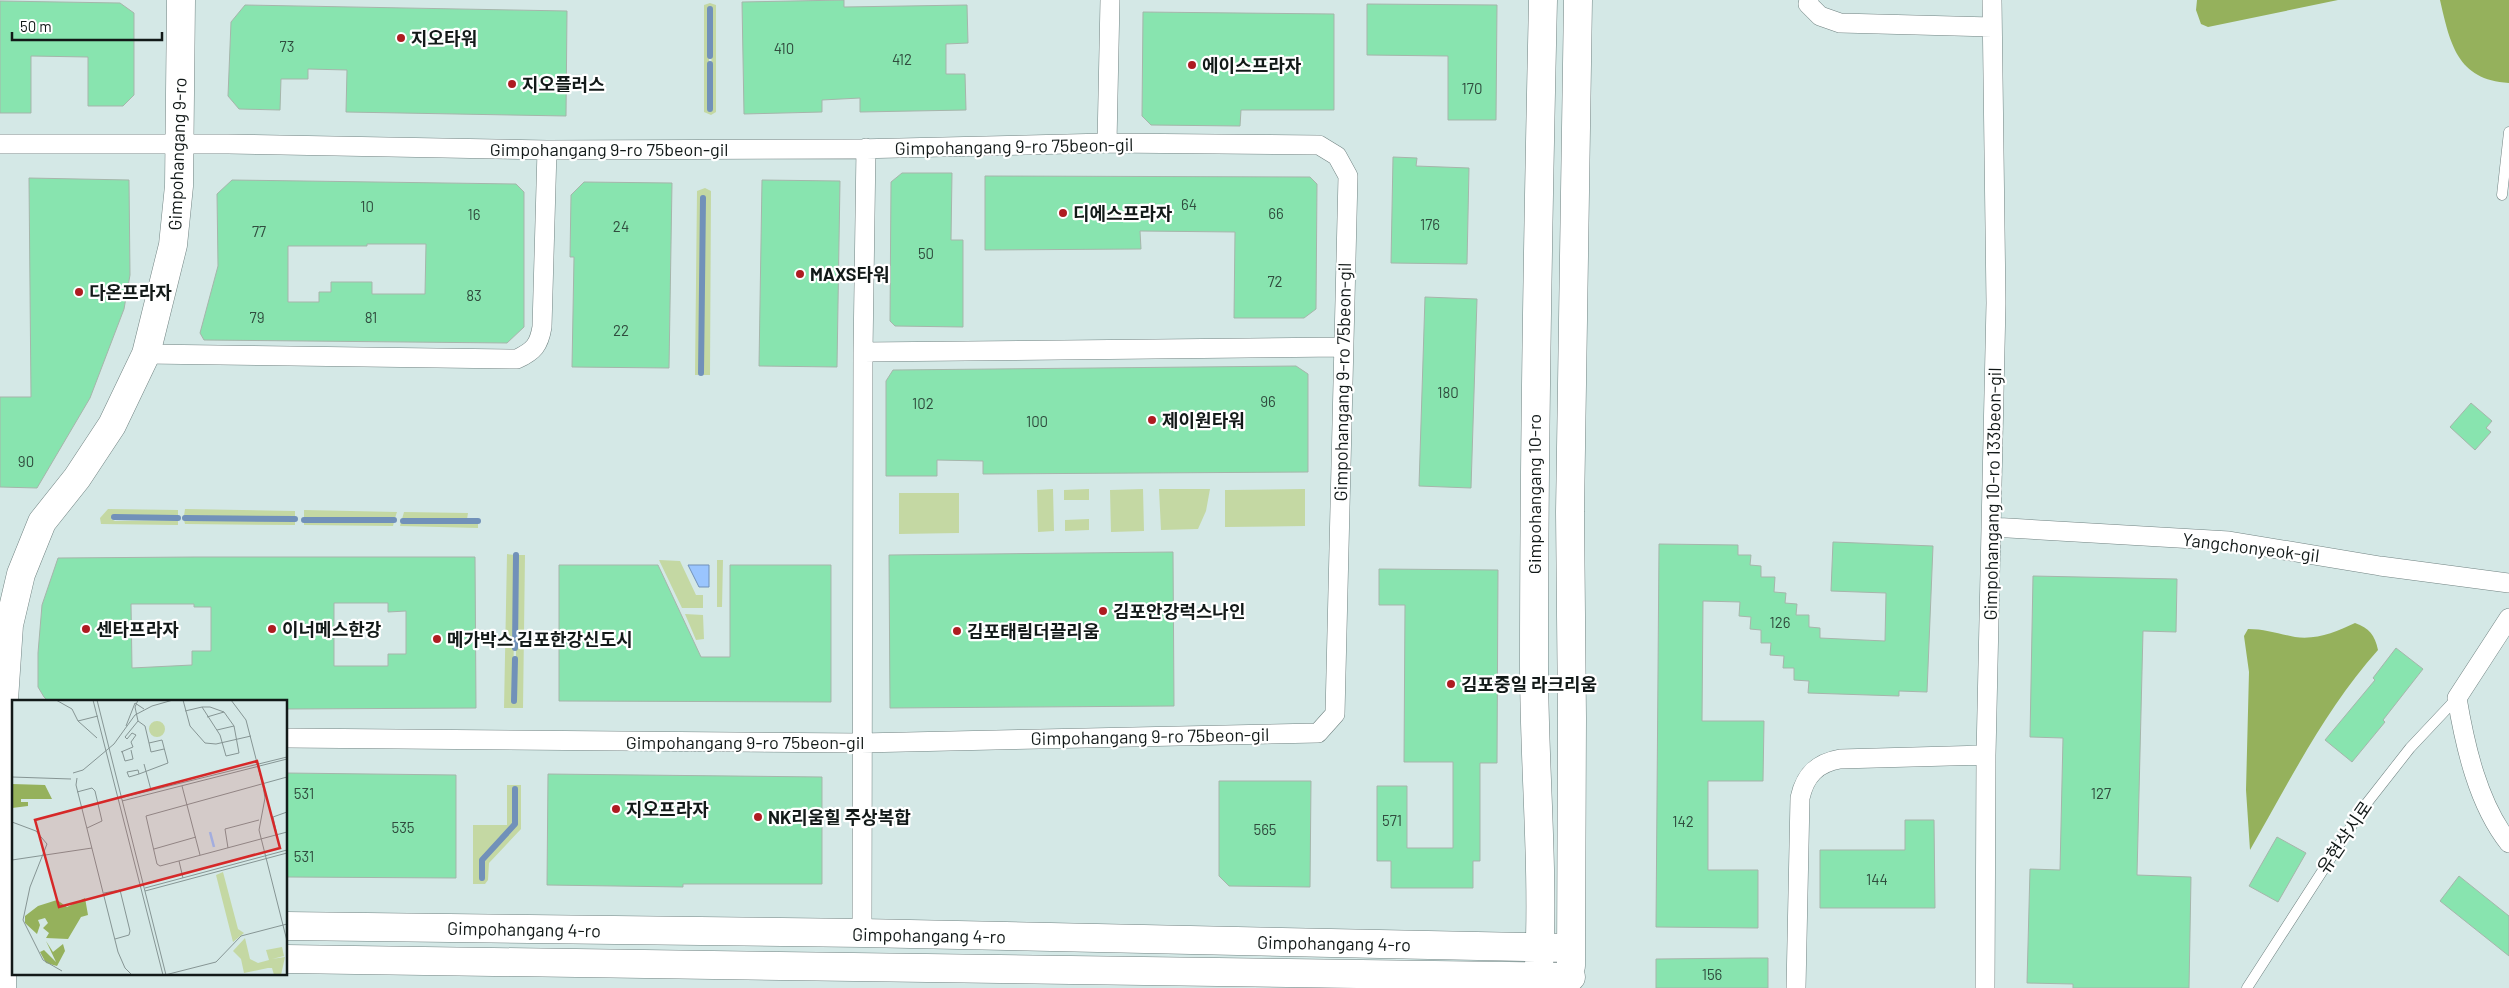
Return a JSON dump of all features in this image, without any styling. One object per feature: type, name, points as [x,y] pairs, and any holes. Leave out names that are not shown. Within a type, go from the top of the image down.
[{"type":"street","name":"Gimpohangang 9-ro","points":[[2,988],[5,954],[6,734],[9,625],[21,574],[42,522],[78,478],[112,425],[146,354],[173,245],[179,186],[181,0]]},
{"type":"street","points":[[1108,143],[1110,0]]},
{"type":"street","name":"Gimpohangang 10-ro","points":[[1539,983],[1540,948],[1534,711],[1534,510],[1543,0]]},
{"type":"street","name":"Gimpohangang 10-ro","points":[[1571,982],[1572,718],[1570,512],[1578,0]]},
{"type":"street","points":[[1808,0],[1808,4],[1820,16],[1840,23],[1992,27]]},
{"type":"street","name":"Gimpohangang 10-ro 133beon-gil","points":[[1985,988],[1986,755],[1996,302],[1992,0]]},
{"type":"street","name":"Gimpohangang 9-ro 75beon-gil","points":[[0,144],[547,150],[866,148],[1108,143],[1319,145],[1337,156],[1348,176],[1342,347],[1335,714],[1318,733],[862,743],[288,738]]},
{"type":"street","points":[[862,933],[863,352],[866,148]]},
{"type":"street","points":[[146,354],[517,358],[530,353],[539,344],[542,327],[547,150]]},
{"type":"street","points":[[863,352],[1342,347]]},
{"type":"street","name":"Yangchonyeok-gil","points":[[1990,527],[2229,541],[2380,566],[2509,583]]},
{"type":"street","name":"유현삭시로","points":[[2457,698],[2509,618]]},
{"type":"street","points":[[2457,698],[2472,763],[2484,800],[2509,843]]},
{"type":"street","points":[[1796,988],[1800,798],[1802,786],[1808,776],[1822,763],[1840,758],[1986,755]]},
{"type":"street","name":"Gimpohangang 4-ro","points":[[288,926],[862,933],[1571,948]]},
{"type":"street","name":"Gimpohangang 4-ro","points":[[288,959],[1200,980],[1571,982]]},
{"type":"lane","points":[[2502,195],[2509,132]]},
{"type":"lane","name":"유현삭시로","points":[[2247,988],[2363,808],[2410,748],[2457,698]]},
{"type":"green space","points":[[2197,0],[2338,0],[2208,27],[2201,24],[2196,10]]},
{"type":"green space","points":[[2440,0],[2509,0],[2509,83],[2478,75],[2467,67],[2453,44]]},
{"type":"green space","points":[[710,3],[716,5],[716,112],[711,115],[704,112],[704,5]],"holes":[[[709,9],[712,9],[711,109],[709,109]]]},
{"type":"green space","points":[[705,188],[711,191],[710,375],[703,375],[703,198],[700,375],[695,375],[697,191]]},
{"type":"green space","points":[[1053,489],[1054,531],[1038,532],[1037,490]]},
{"type":"green space","points":[[1089,489],[1089,500],[1064,500],[1064,490]]},
{"type":"green space","points":[[1143,489],[1144,531],[1111,532],[1110,490]]},
{"type":"green space","points":[[1159,489],[1210,489],[1206,511],[1198,529],[1161,530]]},
{"type":"green space","points":[[1305,489],[1305,526],[1225,527],[1225,490]]},
{"type":"green space","points":[[899,493],[959,493],[959,533],[899,534]]},
{"type":"green space","points":[[108,509],[178,510],[178,517],[118,516],[115,514],[111,519],[115,521],[178,520],[178,525],[101,524],[100,518]]},
{"type":"green space","points":[[185,509],[295,511],[295,517],[184,516]]},
{"type":"green space","points":[[304,510],[397,512],[395,518],[304,517]]},
{"type":"green space","points":[[404,512],[468,513],[467,519],[402,519]]},
{"type":"green space","points":[[1089,519],[1089,530],[1065,531],[1065,520]]},
{"type":"green space","points":[[184,520],[295,521],[295,525],[185,524]]},
{"type":"green space","points":[[304,520],[394,522],[393,526],[304,525]]},
{"type":"green space","points":[[401,522],[478,523],[478,528],[400,526]]},
{"type":"green space","points":[[507,554],[515,555],[513,702],[515,703],[518,555],[525,555],[523,708],[504,708]]},
{"type":"green space","points":[[659,560],[680,561],[696,595],[703,595],[703,608],[682,608]]},
{"type":"green space","points":[[717,560],[723,560],[722,607],[717,607]]},
{"type":"green space","points":[[685,614],[703,615],[704,639],[696,640]]},
{"type":"green space","points":[[2355,623],[2371,633],[2378,650],[2359,672],[2309,746],[2250,850],[2246,790],[2249,672],[2244,636],[2248,629],[2254,629],[2303,638],[2333,632]]},
{"type":"green space","points":[[507,785],[521,785],[521,829],[489,863],[488,880],[485,884],[473,884],[473,825],[507,825]],"holes":[[[514,789],[515,824],[483,860],[482,879],[482,859],[514,823]]]},
{"type":"water","points":[[688,565],[709,565],[709,587],[699,587]]},
{"type":"building","points":[[844,0],[844,7],[967,5],[968,43],[946,44],[946,74],[965,74],[966,110],[860,112],[860,98],[822,100],[822,112],[744,114],[742,2]]},
{"type":"building","points":[[0,1],[120,3],[134,13],[134,95],[123,106],[88,106],[88,57],[31,56],[31,113],[0,113]]},
{"type":"building","points":[[1367,4],[1497,5],[1496,120],[1448,120],[1448,56],[1367,55]]},
{"type":"building","points":[[245,5],[567,11],[566,116],[346,112],[347,70],[308,69],[308,79],[281,79],[280,110],[239,109],[228,96],[231,22]]},
{"type":"building","points":[[1143,12],[1334,14],[1334,110],[1241,110],[1240,126],[1151,125],[1142,116]]},
{"type":"building","points":[[1393,157],[1417,158],[1416,166],[1469,168],[1467,264],[1391,263]]},
{"type":"building","points":[[902,173],[952,173],[951,240],[963,240],[963,327],[895,326],[890,321],[891,182]]},
{"type":"building","points":[[985,176],[1310,177],[1317,184],[1316,309],[1304,318],[1234,318],[1235,232],[1140,231],[1141,249],[985,250]]},
{"type":"building","name":"다온프라자","points":[[29,178],[129,180],[130,275],[124,309],[90,398],[37,488],[0,487],[0,397],[31,397]]},
{"type":"building","points":[[232,180],[516,184],[524,192],[524,327],[507,343],[204,340],[200,333],[218,266],[217,194]],"holes":[[[426,244],[425,294],[372,294],[372,282],[331,282],[331,292],[319,292],[319,302],[288,302],[288,246]]]},
{"type":"building","name":"MAXS타워","points":[[762,180],[840,181],[837,367],[759,366]]},
{"type":"building","points":[[584,182],[672,183],[669,368],[572,367],[574,257],[570,257],[571,195]]},
{"type":"building","points":[[1425,297],[1477,299],[1471,488],[1419,486]]},
{"type":"building","points":[[1296,366],[1308,374],[1308,472],[983,474],[983,461],[937,460],[937,476],[886,476],[886,381],[893,370]]},
{"type":"building","points":[[2471,403],[2492,421],[2486,428],[2491,432],[2475,450],[2450,427]]},
{"type":"building","points":[[1833,542],[1933,546],[1927,692],[1899,691],[1899,696],[1808,693],[1809,681],[1794,680],[1794,668],[1783,668],[1784,656],[1770,655],[1771,643],[1761,643],[1761,630],[1750,629],[1751,617],[1739,616],[1740,602],[1703,601],[1702,721],[1764,721],[1763,781],[1708,781],[1708,870],[1758,870],[1758,928],[1656,927],[1659,544],[1738,545],[1738,555],[1751,555],[1750,565],[1761,566],[1761,577],[1775,577],[1774,592],[1786,593],[1785,603],[1797,604],[1796,615],[1809,615],[1809,627],[1820,628],[1820,638],[1885,641],[1886,593],[1831,591]]},
{"type":"building","points":[[1173,552],[1174,706],[890,708],[889,555]]},
{"type":"building","points":[[475,557],[476,708],[288,709],[288,700],[47,700],[38,687],[38,653],[42,605],[58,558]],"holes":[[[334,603],[388,603],[388,612],[406,611],[406,654],[388,654],[388,666],[334,666]],[[131,604],[194,604],[194,607],[211,607],[211,651],[192,651],[192,665],[132,668]]]},
{"type":"building","points":[[559,565],[658,565],[701,657],[730,657],[730,565],[831,565],[831,702],[559,701]]},
{"type":"building","name":"김포중일 라크리움","points":[[1379,569],[1498,570],[1497,763],[1480,763],[1480,861],[1473,861],[1473,888],[1391,888],[1391,861],[1377,861],[1377,786],[1407,786],[1407,848],[1453,848],[1453,762],[1404,762],[1405,605],[1379,605]]},
{"type":"building","points":[[2033,576],[2177,579],[2176,632],[2143,631],[2137,875],[2191,877],[2189,988],[2073,988],[2073,984],[2027,983],[2030,869],[2060,870],[2063,738],[2030,737]]},
{"type":"building","points":[[2396,648],[2423,669],[2383,720],[2385,722],[2352,762],[2325,740],[2375,680],[2373,678]]},
{"type":"building","points":[[288,773],[456,775],[456,878],[288,877]]},
{"type":"building","points":[[548,774],[822,777],[822,884],[683,884],[683,887],[547,885]]},
{"type":"building","points":[[1219,781],[1311,781],[1310,887],[1229,886],[1219,876]]},
{"type":"building","points":[[1905,820],[1934,820],[1935,908],[1820,908],[1820,850],[1905,850]]},
{"type":"building","points":[[2277,837],[2306,853],[2278,902],[2249,886]]},
{"type":"building","points":[[2459,876],[2509,916],[2509,956],[2440,901]]},
{"type":"building","points":[[1768,958],[1768,988],[1656,988],[1656,959]]},
{"type":"waterway","points":[[710,9],[710,56]]},
{"type":"waterway","points":[[710,64],[710,109]]},
{"type":"waterway","points":[[701,373],[703,198]]},
{"type":"waterway","points":[[114,517],[178,518]]},
{"type":"waterway","points":[[185,518],[295,519]]},
{"type":"waterway","points":[[304,520],[394,520]]},
{"type":"waterway","points":[[403,521],[478,521]]},
{"type":"waterway","points":[[515,648],[516,555]]},
{"type":"waterway","points":[[514,701],[515,659]]},
{"type":"waterway","points":[[482,878],[482,860],[515,824],[515,789]]},
{"type":"place","name":"지오타워","points":[[401,38]]},
{"type":"place","name":"에이스프라자","points":[[1192,65]]},
{"type":"place","name":"지오플러스","points":[[512,84]]},
{"type":"place","name":"디에스프라자","points":[[1063,213]]},
{"type":"place","name":"MAXS타워","points":[[800,274]]},
{"type":"place","name":"다온프라자","points":[[79,292]]},
{"type":"place","name":"제이원타워","points":[[1152,420]]},
{"type":"place","name":"김포안강럭스나인","points":[[1103,611]]},
{"type":"place","name":"센타프라자","points":[[86,629]]},
{"type":"place","name":"이너메스한강","points":[[272,629]]},
{"type":"place","name":"김포태림더끌리움","points":[[957,631]]},
{"type":"place","name":"메가박스 김포한강신도시","points":[[437,639]]},
{"type":"place","name":"김포중일 라크리움","points":[[1451,684]]},
{"type":"place","name":"지오프라자","points":[[616,809]]},
{"type":"place","name":"NK리움힐 주상복합","points":[[758,817]]}]
